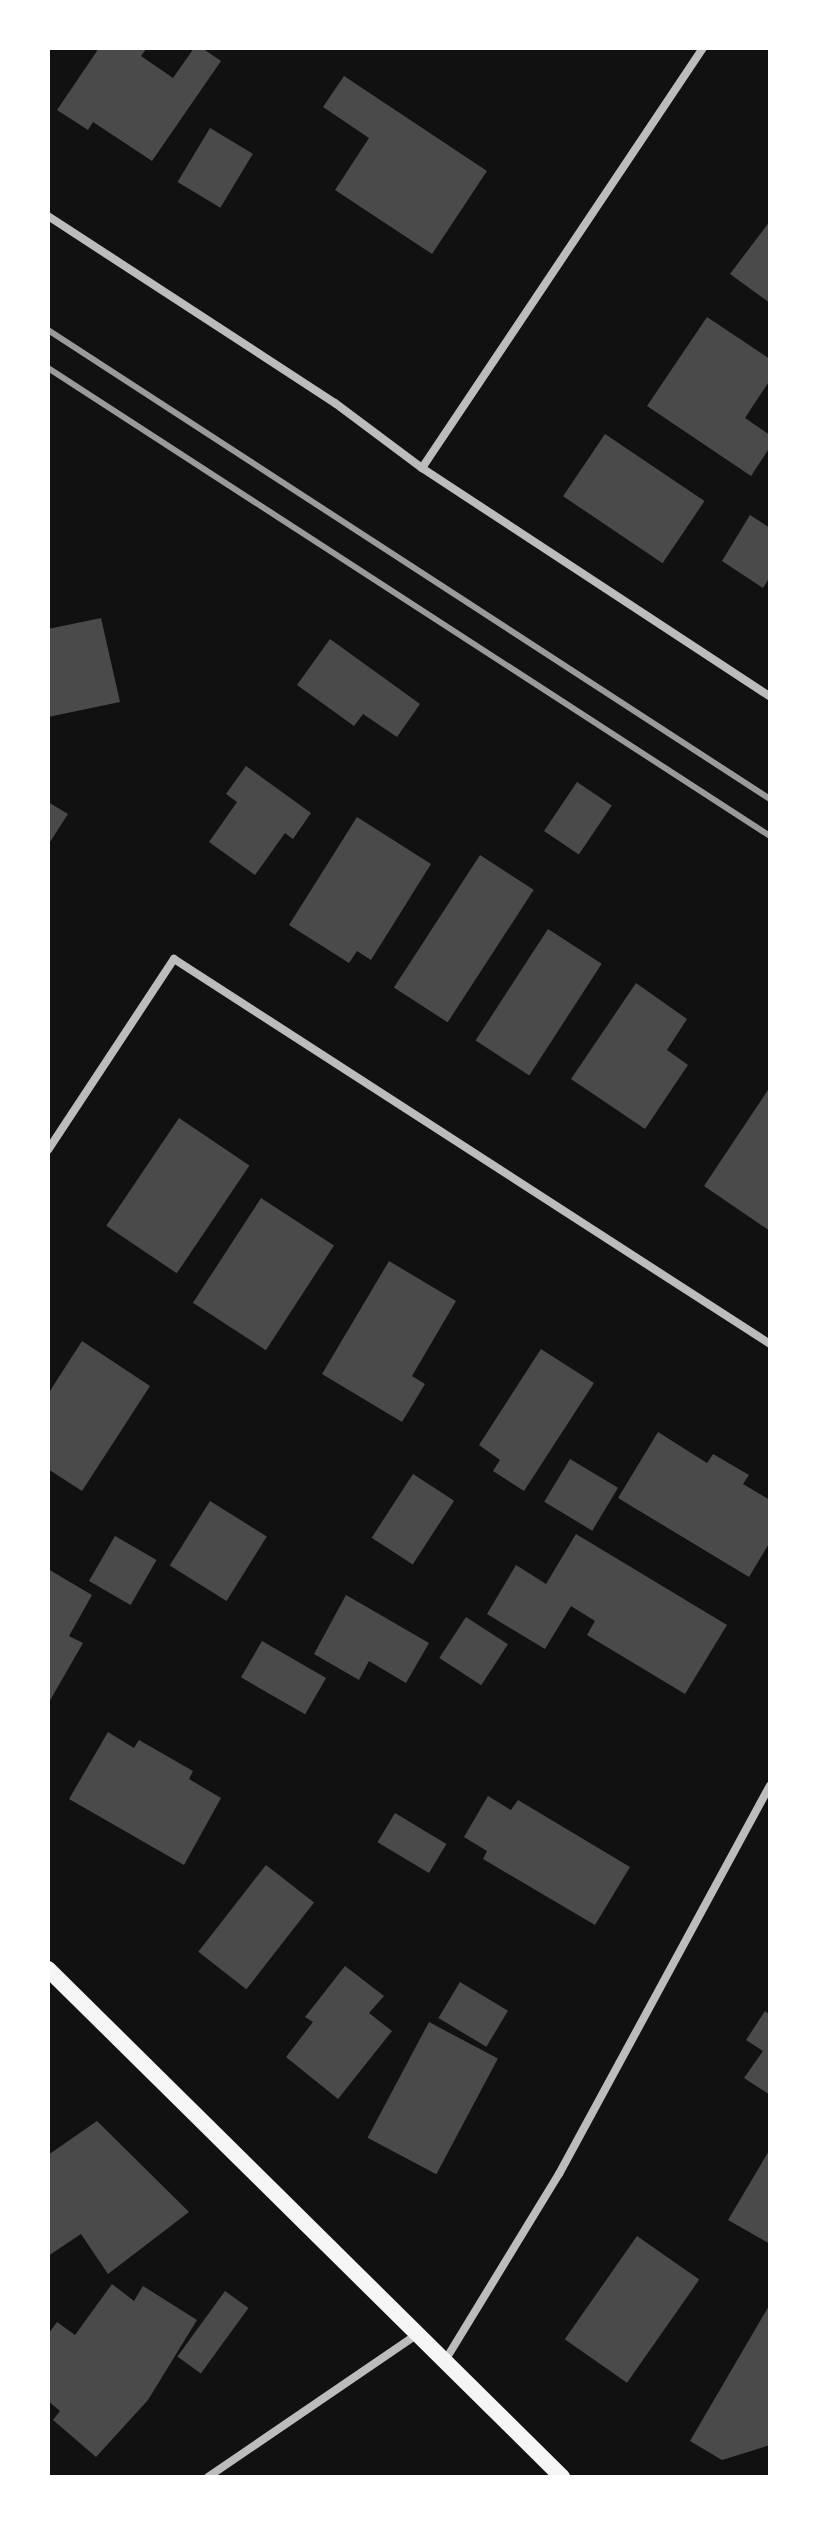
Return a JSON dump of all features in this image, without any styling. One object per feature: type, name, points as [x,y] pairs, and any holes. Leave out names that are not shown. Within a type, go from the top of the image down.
[{"type":"main road","points":[[48,1969],[562,2477]]},
{"type":"street","points":[[422,468],[703,48]]},
{"type":"street","points":[[48,216],[335,403],[422,468],[770,697]]},
{"type":"street","points":[[48,1150],[174,959],[770,1344]]},
{"type":"street","points":[[446,2359],[559,2174],[770,1786]]},
{"type":"street","points":[[208,2477],[419,2334]]},
{"type":"building","points":[[99,48],[147,48],[141,56],[173,78],[194,48],[202,48],[221,61],[152,161],[93,122],[88,130],[57,110]]},
{"type":"building","points":[[344,76],[487,171],[432,254],[335,190],[369,138],[323,107]]},
{"type":"building","points":[[210,128],[253,154],[220,208],[178,182]]},
{"type":"building","points":[[770,221],[770,303],[730,274]]},
{"type":"building","points":[[707,317],[770,359],[770,380],[745,418],[770,435],[770,447],[751,476],[647,406]]},
{"type":"building","points":[[605,434],[704,501],[663,563],[563,496]]},
{"type":"building","points":[[750,515],[770,528],[770,577],[763,588],[722,561]]},
{"type":"building","points":[[101,618],[120,702],[48,717],[48,629]]},
{"type":"building","points":[[330,639],[420,704],[397,737],[363,714],[354,726],[297,685]]},
{"type":"building","points":[[246,766],[311,813],[293,839],[285,833],[255,875],[209,842],[237,802],[226,794]]},
{"type":"building","points":[[577,782],[612,805],[579,854],[544,831]]},
{"type":"building","points":[[48,802],[68,814],[48,845]]},
{"type":"building","points":[[357,817],[431,864],[371,960],[357,951],[349,963],[289,925]]},
{"type":"building","points":[[480,855],[534,890],[448,1022],[394,988]]},
{"type":"building","points":[[548,929],[602,964],[529,1075],[476,1041]]},
{"type":"building","points":[[636,983],[687,1019],[667,1050],[688,1065],[645,1129],[571,1079]]},
{"type":"building","points":[[770,1087],[770,1231],[704,1186]]},
{"type":"building","points":[[179,1118],[249,1166],[177,1273],[106,1226]]},
{"type":"building","points":[[261,1198],[334,1245],[266,1350],[193,1303]]},
{"type":"building","points":[[389,1261],[456,1301],[412,1376],[425,1384],[402,1422],[322,1374]]},
{"type":"building","points":[[82,1341],[150,1386],[82,1491],[48,1469],[48,1394]]},
{"type":"building","points":[[541,1349],[594,1383],[524,1491],[493,1471],[500,1460],[479,1445]]},
{"type":"building","points":[[658,1432],[707,1463],[713,1454],[749,1475],[743,1484],[770,1500],[770,1542],[749,1577],[618,1498]]},
{"type":"building","points":[[570,1459],[618,1488],[592,1531],[544,1502]]},
{"type":"building","points":[[413,1474],[454,1501],[413,1564],[372,1538]]},
{"type":"building","points":[[210,1501],[267,1537],[227,1601],[170,1565]]},
{"type":"building","points":[[576,1534],[727,1625],[685,1694],[587,1635],[595,1621],[571,1606],[545,1649],[487,1614],[516,1565],[546,1584]]},
{"type":"building","points":[[115,1536],[157,1560],[131,1605],[89,1581]]},
{"type":"building","points":[[48,1569],[92,1595],[69,1636],[83,1643],[48,1704]]},
{"type":"building","points":[[346,1595],[429,1643],[406,1683],[369,1661],[359,1680],[314,1654]]},
{"type":"building","points":[[466,1617],[508,1644],[481,1685],[439,1658]]},
{"type":"building","points":[[262,1641],[326,1678],[305,1714],[241,1677]]},
{"type":"building","points":[[108,1732],[134,1748],[139,1740],[193,1771],[189,1779],[221,1798],[184,1865],[69,1799]]},
{"type":"building","points":[[488,1796],[511,1810],[518,1800],[630,1867],[595,1925],[483,1859],[487,1851],[464,1837]]},
{"type":"building","points":[[395,1813],[446,1844],[429,1873],[377,1842]]},
{"type":"building","points":[[266,1865],[314,1903],[246,1989],[198,1952]]},
{"type":"building","points":[[345,1966],[384,1996],[369,2013],[392,2031],[338,2099],[286,2057],[313,2022],[305,2017]]},
{"type":"building","points":[[460,1982],[508,2011],[486,2047],[438,2018]]},
{"type":"building","points":[[765,2011],[770,2015],[770,2095],[744,2078],[763,2051],[746,2040]]},
{"type":"building","points":[[429,2022],[498,2059],[436,2174],[367,2138]]},
{"type":"building","points":[[97,2121],[189,2212],[108,2274],[81,2234],[48,2256],[48,2155]]},
{"type":"building","points":[[770,2149],[770,2244],[728,2220]]},
{"type":"building","points":[[637,2236],[699,2280],[627,2383],[565,2339]]},
{"type":"building","points":[[112,2284],[134,2301],[143,2286],[197,2320],[148,2400],[96,2457],[53,2420],[60,2411],[48,2401],[48,2334],[57,2322],[75,2335]]},
{"type":"building","points":[[225,2291],[248,2308],[201,2374],[177,2357]]},
{"type":"building","points":[[770,2304],[770,2445],[722,2460],[690,2441]]},
{"type":"railway","points":[[48,330],[770,799]]},
{"type":"railway","points":[[48,368],[770,836]]}]
